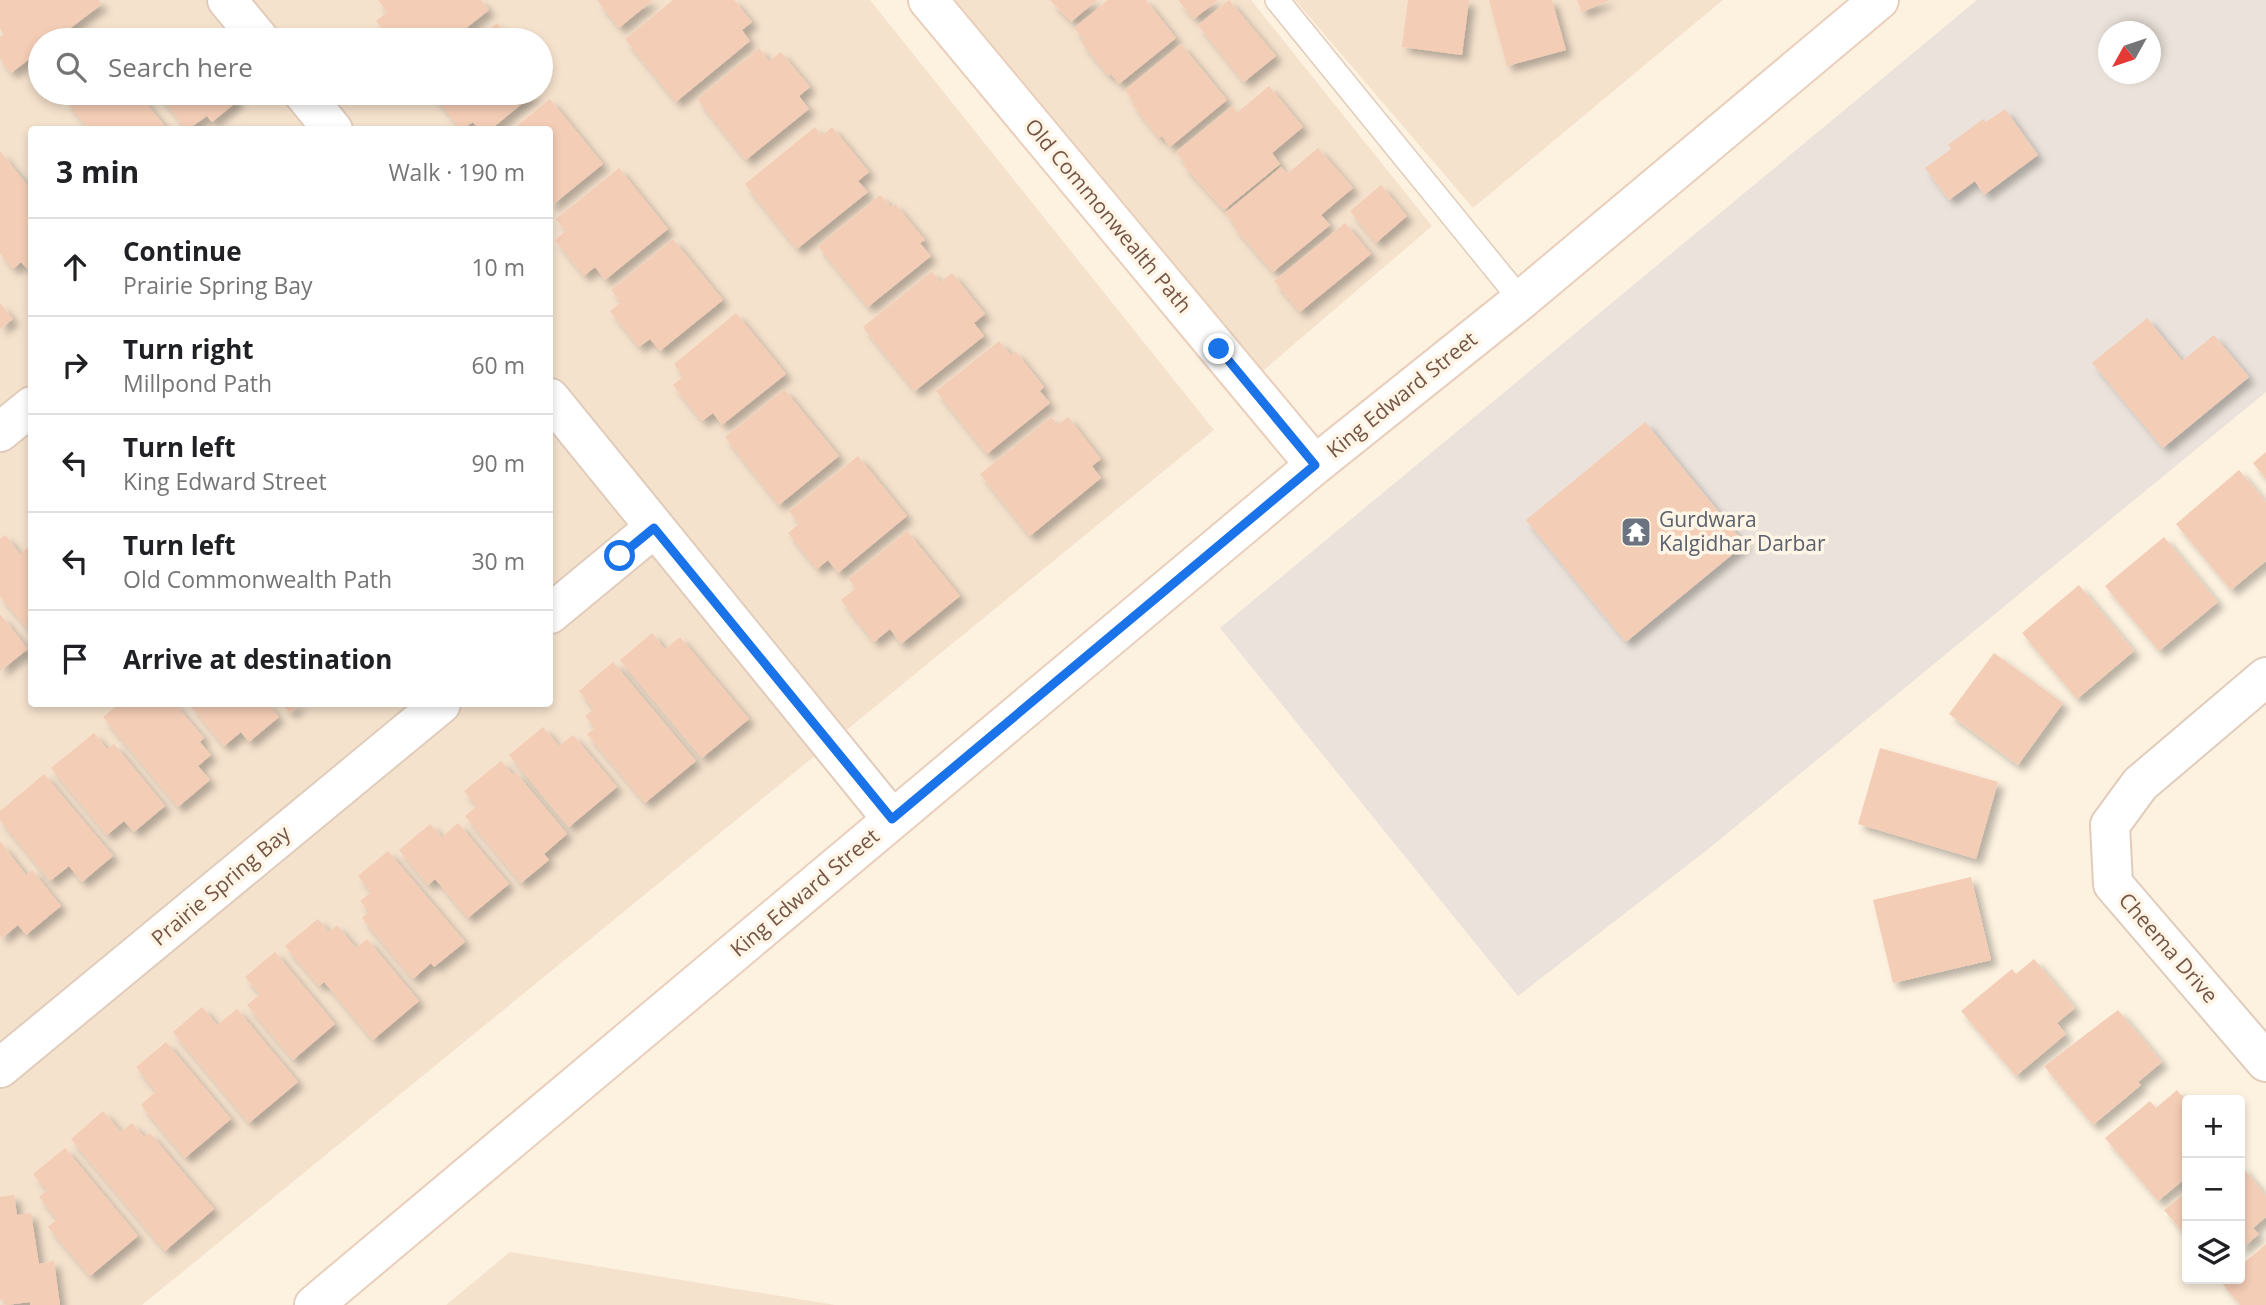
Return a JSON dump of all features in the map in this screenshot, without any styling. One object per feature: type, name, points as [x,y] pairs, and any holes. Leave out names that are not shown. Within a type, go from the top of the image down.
[{"type":"street","points":[[228,0],[250,28]]},
{"type":"street","name":"Old Commonwealth Path","points":[[928,0],[1315,465]]},
{"type":"street","name":"King Edward Street","points":[[314,1305],[1315,465],[1521,300],[1880,0]]},
{"type":"street","points":[[313,105],[330,126]]},
{"type":"street","points":[[553,402],[892,819]]},
{"type":"street","points":[[0,432],[28,408]]},
{"type":"street","points":[[553,612],[654,528]]},
{"type":"street","name":"Cheema Drive","points":[[2266,677],[2140,784],[2110,825],[2113,884],[2266,1062]]},
{"type":"street","name":"Prairie Spring Bay","points":[[0,1068],[437,707]]},
{"type":"lane","points":[[1277,0],[1521,300]]},
{"type":"shaded area","points":[[0,0],[870,0],[1214,430],[142,1305],[0,1305]]},
{"type":"shaded area","points":[[947,0],[1251,0],[1432,226],[1257,376]]},
{"type":"shaded area","points":[[1295,0],[1723,0],[1473,208]]},
{"type":"shaded area","points":[[1977,0],[2266,0],[2266,392],[1707,850],[1518,996],[1220,628]]},
{"type":"shaded area","points":[[510,1252],[835,1305],[446,1305]]},
{"type":"building","points":[[0,0],[98,0],[102,4],[71,28],[28,28],[28,60],[11,73],[0,59],[0,37],[4,34],[0,28]]},
{"type":"building","points":[[378,0],[481,0],[489,10],[466,28],[382,28],[376,21],[387,12]]},
{"type":"building","points":[[597,0],[653,0],[619,28]]},
{"type":"building","points":[[673,0],[734,0],[752,22],[742,30],[750,41],[676,102],[625,39]]},
{"type":"building","points":[[1050,0],[1097,0],[1071,22]]},
{"type":"building","points":[[1108,0],[1146,0],[1176,38],[1119,84],[1081,42],[1084,39],[1074,28]]},
{"type":"building","points":[[1178,0],[1218,0],[1194,19]]},
{"type":"building","points":[[1229,0],[1276,56],[1244,82],[1198,25]]},
{"type":"building","points":[[1408,0],[1469,0],[1462,55],[1402,47]]},
{"type":"building","points":[[1489,0],[1552,0],[1566,50],[1507,66]]},
{"type":"building","points":[[1577,0],[1610,0],[1582,12]]},
{"type":"building","points":[[1181,44],[1227,100],[1170,147],[1162,136],[1159,138],[1132,104],[1134,102],[1125,90]]},
{"type":"building","points":[[759,48],[769,61],[781,52],[810,87],[799,96],[809,109],[746,160],[697,99]]},
{"type":"building","points":[[1269,86],[1303,127],[1272,153],[1280,164],[1224,210],[1183,165],[1185,163],[1176,152],[1232,106],[1237,113]]},
{"type":"building","points":[[553,103],[603,164],[553,205],[553,126],[517,126],[543,105],[553,105]]},
{"type":"building","points":[[69,105],[148,105],[165,126],[86,126]]},
{"type":"building","points":[[167,105],[233,105],[212,122],[207,116],[193,126],[184,126]]},
{"type":"building","points":[[441,105],[520,105],[495,126],[476,126],[473,122],[467,126],[458,126]]},
{"type":"building","points":[[2005,109],[2038,155],[1984,195],[1975,181],[1949,200],[1925,168],[1951,149],[1948,145],[1983,119],[1986,122]]},
{"type":"building","points":[[815,127],[822,136],[832,127],[852,151],[869,172],[858,181],[868,192],[797,249],[745,184]]},
{"type":"building","points":[[1318,148],[1353,188],[1321,215],[1330,225],[1273,272],[1225,213],[1281,167],[1287,174]]},
{"type":"building","points":[[0,151],[28,186],[28,270],[21,262],[13,269],[0,253]]},
{"type":"building","points":[[619,168],[668,229],[605,280],[595,267],[584,276],[555,240],[566,231],[556,219]]},
{"type":"building","points":[[1381,185],[1407,216],[1376,243],[1350,211]]},
{"type":"building","points":[[880,195],[891,207],[895,204],[925,240],[920,243],[931,256],[868,307],[818,246]]},
{"type":"building","points":[[1345,223],[1371,254],[1300,312],[1274,281]]},
{"type":"building","points":[[673,239],[723,300],[660,351],[650,339],[639,347],[610,311],[621,302],[611,290]]},
{"type":"building","points":[[932,271],[940,282],[952,273],[985,314],[974,323],[984,336],[915,391],[863,327]]},
{"type":"building","points":[[0,303],[13,319],[0,329]]},
{"type":"building","points":[[736,313],[786,374],[722,425],[713,413],[702,421],[673,385],[683,377],[674,364]]},
{"type":"building","points":[[2147,318],[2182,361],[2214,335],[2249,377],[2163,448],[2092,363]]},
{"type":"building","points":[[999,341],[1011,355],[1015,351],[1029,368],[1044,387],[1040,391],[1050,403],[987,454],[936,391]]},
{"type":"building","points":[[784,389],[839,456],[779,505],[725,437]]},
{"type":"building","points":[[1051,417],[1058,425],[1068,417],[1101,459],[1092,466],[1101,478],[1030,536],[980,474]]},
{"type":"building","name":"Gurdwara Kalgidhar Darbar","points":[[1645,422],[1745,544],[1626,642],[1526,520]]},
{"type":"building","points":[[2266,452],[2266,479],[2253,463]]},
{"type":"building","points":[[858,456],[907,516],[838,573],[828,560],[817,569],[788,533],[799,524],[789,511]]},
{"type":"building","points":[[2239,470],[2266,502],[2266,561],[2231,590],[2176,524]]},
{"type":"building","points":[[907,531],[960,596],[901,644],[890,629],[874,642],[841,600],[856,588],[848,579]]},
{"type":"building","points":[[5,535],[20,554],[28,547],[28,629],[0,596],[0,539]]},
{"type":"building","points":[[2164,537],[2218,602],[2159,651],[2105,586]]},
{"type":"building","points":[[2079,585],[2134,651],[2077,699],[2022,633]]},
{"type":"building","points":[[0,614],[28,649],[0,671]]},
{"type":"building","points":[[652,633],[665,649],[680,637],[749,719],[702,758],[620,660]]},
{"type":"building","points":[[1994,653],[2063,703],[2018,765],[1949,714]]},
{"type":"building","points":[[613,662],[696,761],[645,803],[587,734],[595,728],[585,716],[594,709],[579,691]]},
{"type":"building","points":[[115,707],[178,707],[204,738],[200,742],[211,755],[198,766],[210,780],[178,807],[103,717]]},
{"type":"building","points":[[192,707],[271,707],[279,717],[249,742],[241,732],[224,746]]},
{"type":"building","points":[[285,707],[297,707],[290,713]]},
{"type":"building","points":[[543,727],[559,746],[573,735],[617,787],[569,827],[509,755]]},
{"type":"building","points":[[94,733],[107,749],[114,744],[165,806],[134,832],[124,821],[107,835],[51,768]]},
{"type":"building","points":[[1880,748],[1998,782],[1976,859],[1858,824]]},
{"type":"building","points":[[501,761],[513,775],[516,773],[567,834],[544,854],[549,860],[521,883],[465,816],[477,806],[464,791]]},
{"type":"building","points":[[44,774],[113,856],[82,882],[69,866],[50,881],[0,820],[0,811]]},
{"type":"building","points":[[458,823],[509,884],[468,918],[435,879],[428,885],[399,850],[430,824],[442,837]]},
{"type":"building","points":[[0,841],[26,875],[32,870],[61,906],[26,935],[18,925],[2,938],[0,935]]},
{"type":"building","points":[[388,851],[465,942],[434,967],[431,963],[413,979],[362,918],[369,911],[360,901],[371,892],[358,876]]},
{"type":"building","points":[[1971,877],[1991,960],[1893,983],[1873,900]]},
{"type":"building","points":[[318,919],[329,932],[337,925],[356,948],[367,939],[419,1001],[373,1040],[324,982],[319,986],[285,946]]},
{"type":"building","points":[[275,952],[335,1024],[293,1060],[247,1005],[260,994],[245,977]]},
{"type":"building","points":[[2034,959],[2075,1008],[2057,1023],[2066,1034],[2016,1076],[1961,1011],[2012,969],[2016,974]]},
{"type":"building","points":[[202,1007],[217,1025],[237,1009],[298,1082],[249,1123],[173,1032]]},
{"type":"building","points":[[2118,1010],[2162,1062],[2138,1082],[2141,1085],[2093,1125],[2044,1066]]},
{"type":"building","points":[[166,1042],[231,1119],[185,1158],[141,1105],[156,1091],[136,1067]]},
{"type":"building","points":[[2177,1090],[2182,1096],[2182,1181],[2158,1201],[2105,1138],[2150,1101],[2156,1108]]},
{"type":"building","points":[[103,1111],[121,1132],[132,1123],[144,1137],[150,1133],[214,1209],[165,1251],[71,1139]]},
{"type":"building","points":[[65,1148],[138,1236],[90,1276],[48,1227],[57,1219],[39,1197],[47,1190],[33,1174]]},
{"type":"building","points":[[2245,1170],[2266,1196],[2266,1217],[2253,1228],[2259,1234],[2245,1246]]},
{"type":"building","points":[[14,1195],[17,1215],[31,1213],[39,1264],[54,1261],[60,1305],[30,1305],[30,1302],[6,1305],[4,1299],[0,1300],[0,1197]]},
{"type":"building","points":[[2182,1195],[2182,1231],[2164,1210]]},
{"type":"building","points":[[2266,1244],[2266,1305],[2240,1305],[2223,1284],[2245,1284],[2245,1262]]},
{"type":"place","name":"Gurdwara Kalgidhar Darbar","points":[[1636,532]]},
{"type":"route","points":[[620,556],[654,528],[892,819],[1315,465],[1219,349]]}]
